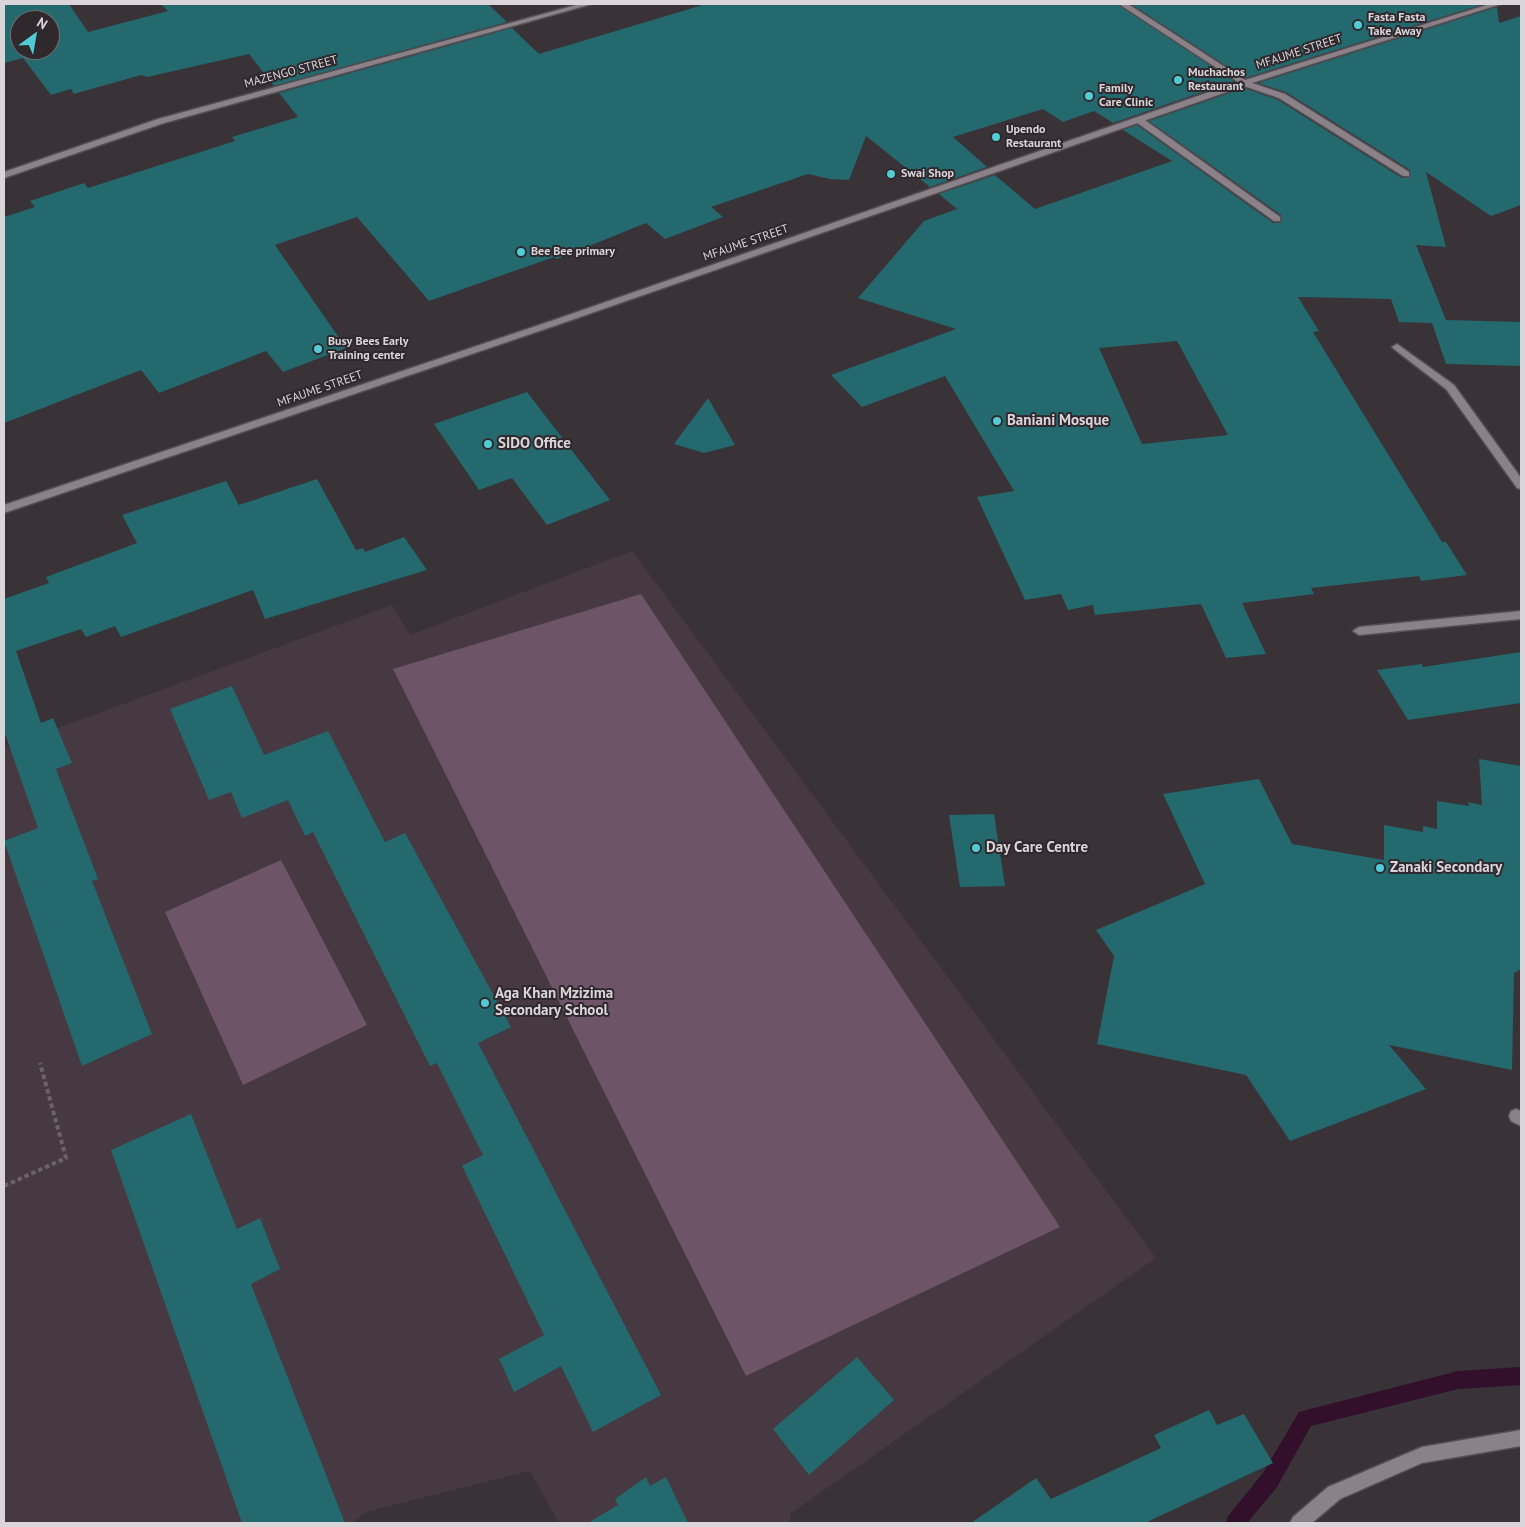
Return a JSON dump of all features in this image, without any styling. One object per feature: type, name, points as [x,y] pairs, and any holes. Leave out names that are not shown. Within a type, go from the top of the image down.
[{"type":"street","name":"MAZENGO STREET","points":[[4,175],[161,121],[588,4]]},
{"type":"street","points":[[1123,4],[1244,83],[1282,96],[1406,174]]},
{"type":"street","name":"MFAUME STREET","points":[[4,509],[557,322],[1244,83],[1496,4]]},
{"type":"street","points":[[1139,120],[1277,219]]},
{"type":"street","points":[[1397,347],[1450,387],[1521,485]]},
{"type":"street","points":[[1359,631],[1521,615]]},
{"type":"street","points":[[1299,1523],[1334,1493],[1422,1455],[1521,1438]]},
{"type":"path","points":[[4,1186],[66,1158],[40,1063]]},
{"type":"shaded area","name":"Aga Khan Mzizima Secondary School","points":[[632,551],[1156,1258],[790,1514],[790,1523],[559,1523],[530,1471],[366,1512],[352,1523],[4,1523],[4,748],[392,605],[410,635]]},
{"type":"shaded area","points":[[641,594],[1060,1227],[746,1376],[393,669]]},
{"type":"shaded area","points":[[281,860],[367,1025],[243,1085],[165,912]]},
{"type":"building","points":[[4,4],[69,4],[88,32],[168,11],[161,4],[488,4],[507,22],[274,86],[249,54],[147,77],[141,75],[74,94],[71,89],[51,95],[25,60],[60,60],[60,10],[10,10],[10,60],[15,60],[4,63]]},
{"type":"building","points":[[706,4],[1117,4],[1234,81],[1113,123],[1094,111],[1063,122],[1043,109],[953,137],[987,167],[930,187],[866,136],[849,180],[830,179],[808,174],[711,207],[723,217],[665,239],[646,223],[557,259],[554,257],[429,301],[357,217],[275,245],[346,348],[283,372],[266,351],[159,393],[141,370],[4,423],[4,217],[35,207],[30,201],[84,183],[88,188],[235,141],[232,137],[298,117],[279,93],[512,28],[539,54]]},
{"type":"building","points":[[1131,4],[1484,4],[1245,78]]},
{"type":"building","points":[[1497,7],[1499,23],[1521,16],[1521,205],[1491,216],[1426,172],[1446,247],[1416,245],[1446,320],[1521,322],[1521,366],[1446,364],[1432,323],[1399,322],[1391,299],[1298,297],[1319,331],[1313,332],[1442,542],[1446,542],[1467,575],[1421,581],[1419,576],[1311,588],[1314,594],[1242,603],[1266,654],[1226,658],[1201,604],[1095,615],[1093,605],[1068,610],[1061,594],[1025,600],[977,497],[1014,491],[945,376],[862,407],[831,375],[956,329],[858,298],[924,221],[957,209],[939,194],[995,175],[1035,209],[1172,161],[1123,130],[1137,125],[1273,223],[1281,222],[1281,215],[1149,121],[1244,88],[1278,100],[1402,178],[1410,177],[1410,170],[1286,92],[1258,83]],"holes":[[[1177,341],[1228,435],[1142,444],[1099,348]]]},
{"type":"building","points":[[527,392],[610,500],[547,525],[512,478],[479,490],[434,424]]},
{"type":"building","points":[[708,398],[735,445],[704,453],[674,444]]},
{"type":"building","points":[[317,479],[356,550],[363,548],[365,552],[404,537],[427,570],[265,619],[253,590],[121,637],[115,626],[86,637],[81,629],[16,651],[41,723],[53,718],[72,763],[56,769],[98,879],[92,881],[152,1034],[82,1066],[4,841],[38,828],[4,731],[4,599],[49,583],[46,577],[137,543],[122,515],[226,481],[239,505]]},
{"type":"building","points":[[1521,652],[1521,703],[1408,720],[1377,670],[1422,664],[1423,667]]},
{"type":"building","points":[[232,686],[264,755],[328,731],[385,842],[405,833],[511,1027],[478,1043],[661,1395],[593,1432],[561,1366],[514,1392],[499,1359],[544,1335],[462,1166],[483,1155],[437,1063],[430,1066],[313,832],[305,836],[288,800],[242,818],[231,792],[209,800],[170,709]]},
{"type":"building","points":[[1479,759],[1521,766],[1521,969],[1514,973],[1512,1070],[1389,1045],[1426,1089],[1290,1141],[1246,1075],[1097,1044],[1114,956],[1096,930],[1205,884],[1163,794],[1259,779],[1292,844],[1384,860],[1384,825],[1423,832],[1423,826],[1437,829],[1437,801],[1469,806],[1468,802],[1482,805]]},
{"type":"building","points":[[994,814],[1005,886],[960,887],[949,815]]},
{"type":"building","points":[[191,1114],[237,1229],[260,1218],[280,1269],[251,1284],[345,1523],[242,1523],[111,1150]]},
{"type":"building","points":[[857,1357],[894,1400],[809,1475],[773,1429]]},
{"type":"building","points":[[1209,1410],[1217,1425],[1244,1414],[1273,1463],[1145,1523],[971,1523],[1036,1478],[1051,1499],[1161,1448],[1154,1435]]},
{"type":"building","points":[[646,1477],[650,1486],[666,1477],[688,1523],[588,1523],[618,1505],[615,1499]]},
{"type":"waterway","points":[[1235,1523],[1270,1480],[1305,1418],[1458,1380],[1521,1376]]},
{"type":"place","name":"Fasta Fasta Take Away","points":[[1358,25]]},
{"type":"place","name":"Muchachos Restaurant","points":[[1178,80]]},
{"type":"place","name":"Family Care Clinic","points":[[1089,96]]},
{"type":"place","name":"Upendo Restaurant","points":[[996,137]]},
{"type":"place","name":"Swai Shop","points":[[891,174]]},
{"type":"place","name":"Bee Bee primary","points":[[521,252]]},
{"type":"place","name":"Busy Bees Early Training center","points":[[318,349]]},
{"type":"place","name":"Baniani Mosque","points":[[997,421]]},
{"type":"place","name":"SIDO Office","points":[[488,444]]},
{"type":"place","name":"Day Care Centre","points":[[976,848]]},
{"type":"place","name":"Zanaki Secondary","points":[[1380,868]]},
{"type":"place","name":"Aga Khan Mzizima Secondary School","points":[[485,1003]]}]
